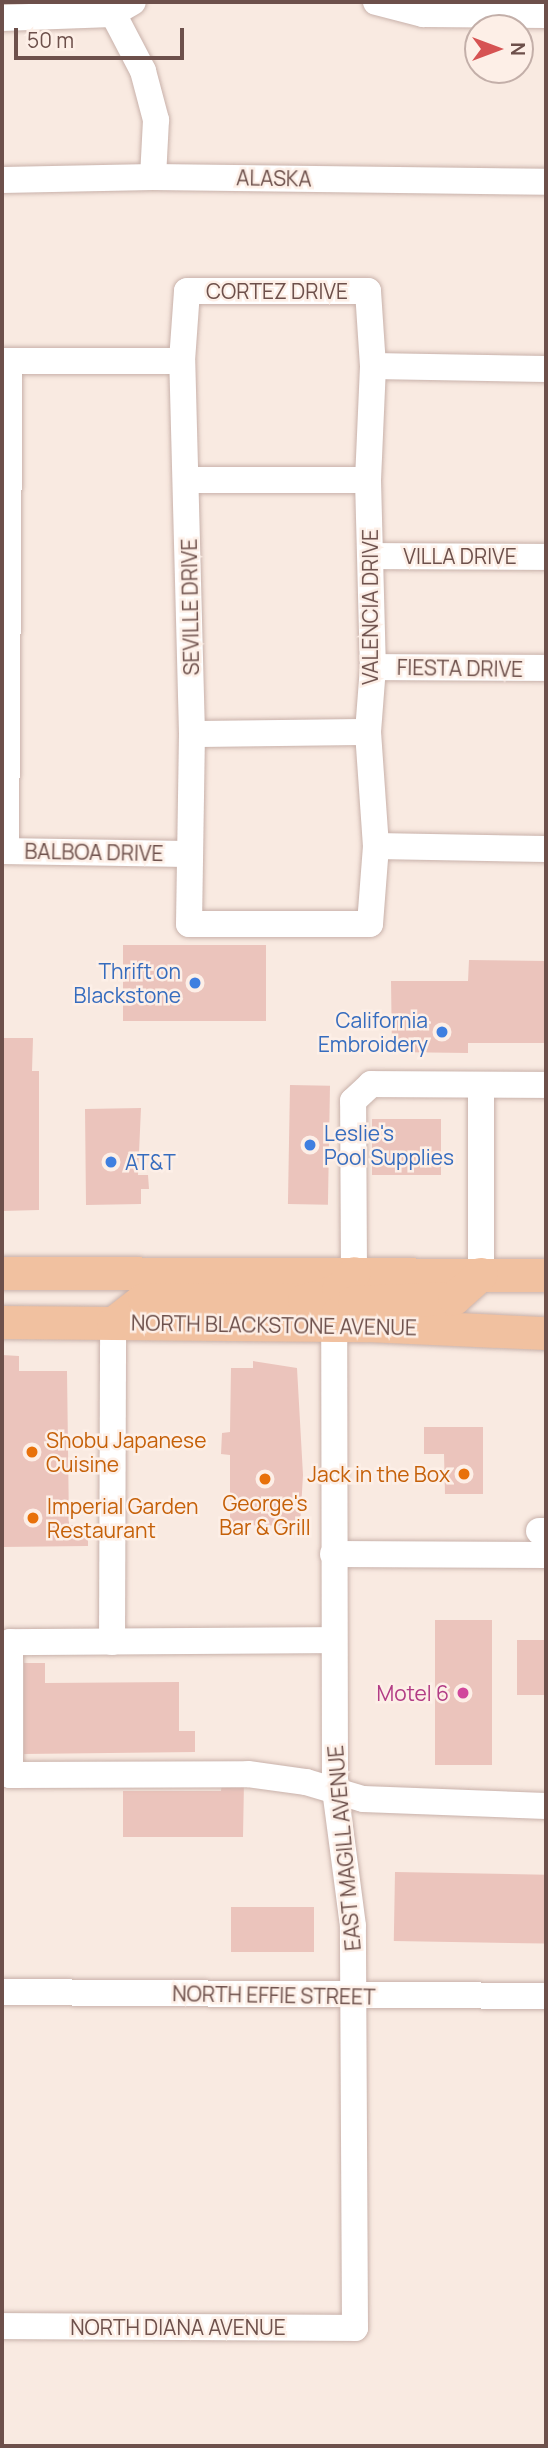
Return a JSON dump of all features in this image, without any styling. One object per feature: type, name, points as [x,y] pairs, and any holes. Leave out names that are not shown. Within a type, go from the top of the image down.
[{"type":"main road","points":[[2,1273],[546,1275]]},
{"type":"main road","points":[[113,1323],[144,1299],[304,1300],[338,1290],[354,1273]]},
{"type":"main road","points":[[334,1325],[338,1313],[354,1302],[454,1298],[481,1274]]},
{"type":"main road","name":"NORTH BLACKSTONE AVENUE","points":[[2,1322],[334,1325],[546,1333]]},
{"type":"street","points":[[376,2],[423,14],[546,15]]},
{"type":"street","points":[[2,18],[118,6],[143,71],[156,120],[153,177]]},
{"type":"street","name":"ALASKA","points":[[2,180],[153,177],[546,182]]},
{"type":"street","name":"CORTEZ DRIVE","points":[[187,291],[368,291]]},
{"type":"street","name":"SEVILLE DRIVE","points":[[187,291],[182,361],[192,734],[187,853],[190,924]]},
{"type":"street","name":"VALENCIA DRIVE","points":[[190,924],[370,924],[376,846],[368,732],[373,667],[373,556],[368,480],[373,366],[368,291]]},
{"type":"street","points":[[4,851],[5,361],[182,361]]},
{"type":"street","points":[[373,366],[546,369]]},
{"type":"street","points":[[187,480],[368,480]]},
{"type":"street","name":"VILLA DRIVE","points":[[373,556],[546,557]]},
{"type":"street","name":"FIESTA DRIVE","points":[[373,667],[546,668]]},
{"type":"street","points":[[192,734],[368,732]]},
{"type":"street","points":[[376,846],[546,849]]},
{"type":"street","name":"BALBOA DRIVE","points":[[4,851],[187,853]]},
{"type":"street","points":[[354,1273],[353,1101],[371,1084],[546,1085]]},
{"type":"street","points":[[481,1085],[481,1274]]},
{"type":"street","points":[[112,1642],[113,1323]]},
{"type":"street","name":"EAST MAGILL AVENUE","points":[[334,1325],[335,1789],[353,1926],[355,2328]]},
{"type":"street","points":[[333,1554],[544,1539]]},
{"type":"street","points":[[333,1640],[10,1642],[10,1775],[248,1774],[335,1789],[363,1799],[402,1799],[429,1805],[546,1806]]},
{"type":"street","name":"NORTH EFFIE STREET","points":[[2,1992],[546,1996]]},
{"type":"street","name":"NORTH DIANA AVENUE","points":[[2,2326],[355,2328]]},
{"type":"building","points":[[123,945],[266,945],[266,1021],[123,1021]]},
{"type":"building","points":[[469,960],[546,961],[546,1043],[468,1043],[468,1053],[392,1052],[391,981],[468,981]]},
{"type":"building","points":[[2,1038],[33,1038],[32,1071],[39,1071],[39,1210],[2,1211]]},
{"type":"building","name":"Leslie's Pool Supplies","points":[[290,1085],[330,1086],[328,1205],[288,1204]]},
{"type":"building","name":"AT&T","points":[[141,1108],[138,1175],[148,1175],[149,1189],[141,1189],[141,1204],[86,1205],[85,1109]]},
{"type":"building","points":[[372,1119],[441,1119],[441,1175],[372,1175]]},
{"type":"building","points":[[2,1355],[19,1356],[19,1371],[67,1371],[69,1525],[88,1525],[88,1546],[2,1547]]},
{"type":"building","points":[[253,1361],[297,1368],[303,1475],[300,1526],[230,1525],[230,1455],[221,1454],[222,1433],[230,1432],[231,1368],[253,1368]]},
{"type":"building","name":"Jack in the Box","points":[[424,1427],[483,1427],[483,1494],[445,1494],[444,1454],[424,1454]]},
{"type":"building","name":"Motel 6","points":[[435,1620],[492,1620],[492,1765],[435,1765]]},
{"type":"building","points":[[517,1640],[546,1640],[546,1695],[517,1695]]},
{"type":"building","points":[[24,1663],[45,1663],[45,1683],[179,1682],[179,1731],[195,1731],[195,1752],[24,1754]]},
{"type":"building","points":[[222,1782],[244,1782],[243,1837],[123,1837],[123,1791],[221,1791]]},
{"type":"building","points":[[395,1872],[546,1875],[545,1944],[394,1941]]},
{"type":"building","points":[[231,1907],[314,1907],[314,1952],[231,1952]]},
{"type":"place","name":"Thrift on Blackstone","points":[[195,983]]},
{"type":"place","name":"California Embroidery","points":[[442,1032]]},
{"type":"place","name":"Leslie's Pool Supplies","points":[[310,1145]]},
{"type":"place","name":"AT&T","points":[[111,1162]]},
{"type":"place","name":"Shobu Japanese Cuisine","points":[[32,1452]]},
{"type":"place","name":"Jack in the Box","points":[[464,1474]]},
{"type":"place","name":"George's Bar & Grill","points":[[265,1479]]},
{"type":"place","name":"Imperial Garden Restaurant","points":[[33,1518]]},
{"type":"place","name":"Motel 6","points":[[463,1693]]}]
